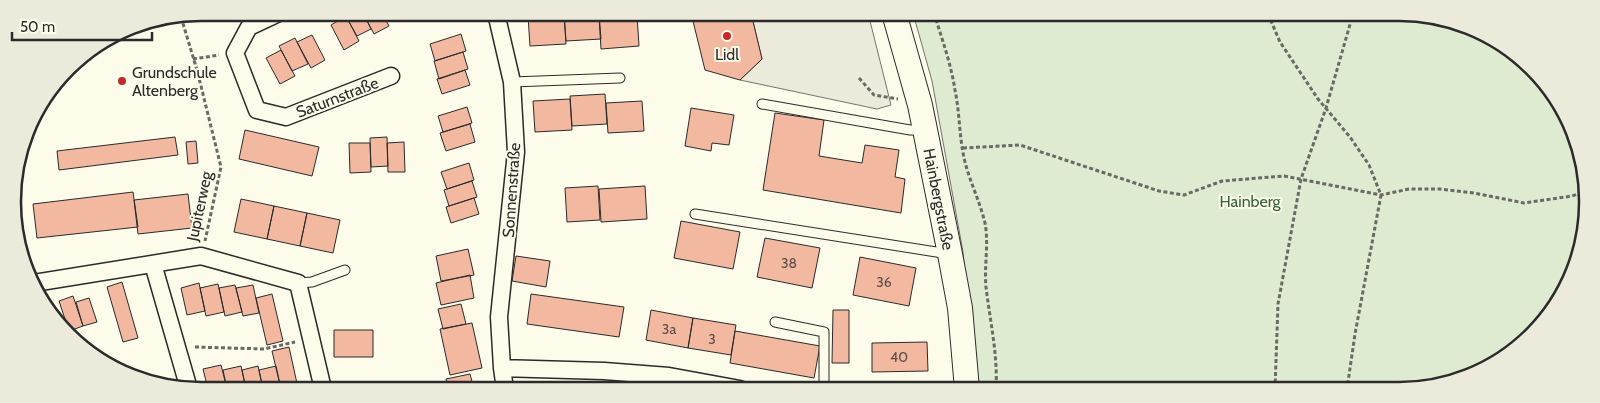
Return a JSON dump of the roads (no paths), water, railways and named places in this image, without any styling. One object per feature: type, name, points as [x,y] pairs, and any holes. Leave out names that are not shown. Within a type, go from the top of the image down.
[{"type":"street","name":"Saturnstraße","points":[[262,21],[250,27],[235,53],[257,110],[286,117],[390,76]]},
{"type":"street","name":"Sonnenstraße","points":[[498,21],[512,82],[516,152],[499,317],[505,382]]},
{"type":"street","name":"Hainbergstraße","points":[[896,21],[920,105],[950,254],[960,308],[966,382]]},
{"type":"street","points":[[40,282],[201,256],[298,283],[321,382]]},
{"type":"street","points":[[153,264],[187,381]]},
{"type":"street","points":[[502,368],[604,371],[669,376],[702,382]]},
{"type":"lane","points":[[512,82],[620,78]]},
{"type":"lane","points":[[762,104],[910,130],[925,130]]},
{"type":"lane","points":[[695,214],[950,254]]},
{"type":"lane","points":[[298,283],[312,282],[344,270]]},
{"type":"lane","points":[[775,322],[824,332],[824,382]]},
{"type":"place","name":"Lidl","points":[[727,36]]},
{"type":"place","name":"Grundschule Altenberg","points":[[122,81]]},
{"type":"park label","name":"Hainberg","points":[[1250,201]]}]
